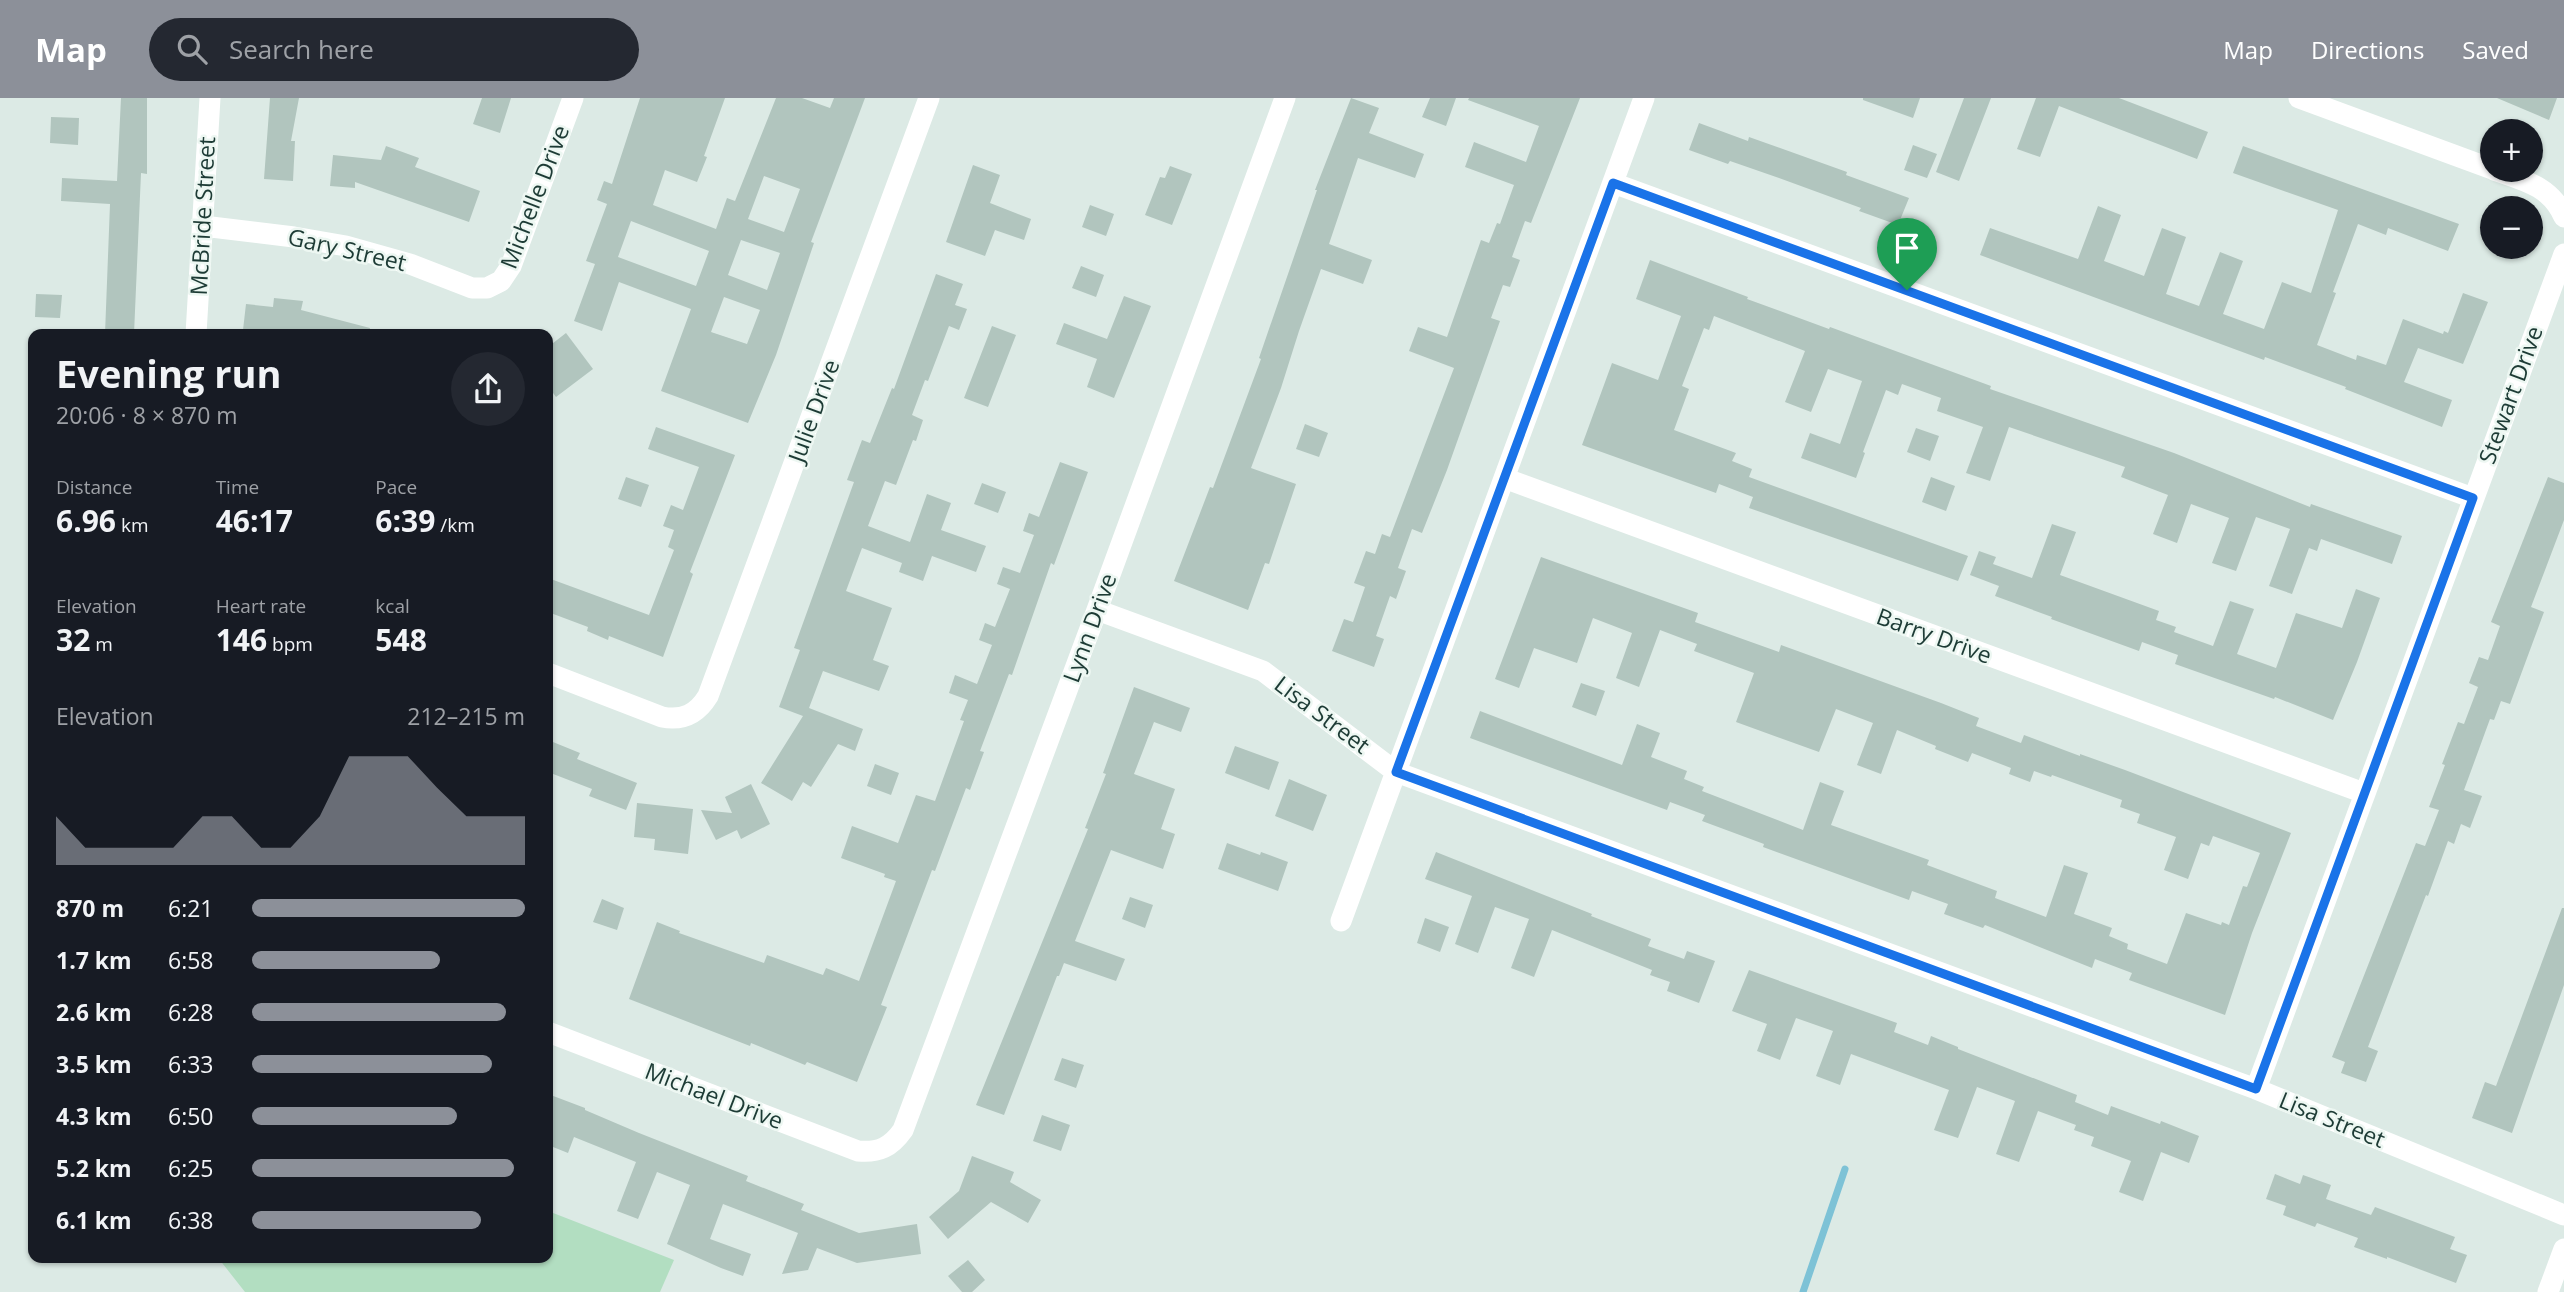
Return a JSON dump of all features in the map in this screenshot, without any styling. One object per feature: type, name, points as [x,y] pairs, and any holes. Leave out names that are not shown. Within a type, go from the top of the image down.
[{"type":"street","name":"McBride Street","points":[[196,329],[210,98]]},
{"type":"street","name":"Michelle Drive","points":[[487,288],[500,281],[511,266],[573,98]]},
{"type":"street","name":"Julie Drive","points":[[553,675],[662,717],[674,719],[696,712],[708,696],[929,98]]},
{"type":"street","name":"Lynn Drive","points":[[882,1150],[894,1143],[903,1130],[1285,98]]},
{"type":"street","points":[[1341,921],[1644,98]]},
{"type":"street","points":[[2299,98],[2480,164]]},
{"type":"street","points":[[2530,182],[2547,192],[2563,214]]},
{"type":"street","points":[[1613,183],[2473,498]]},
{"type":"street","name":"Gary Street","points":[[203,226],[346,246],[410,264],[472,288],[487,288]]},
{"type":"street","name":"Stewart Drive","points":[[2256,1089],[2564,254]]},
{"type":"street","name":"Barry Drive","points":[[1504,478],[2364,793]]},
{"type":"street","name":"Lisa Street","points":[[1097,610],[1263,671],[1396,772],[2256,1089],[2564,1215]]},
{"type":"street","name":"Michael Drive","points":[[553,1034],[858,1151],[882,1150]]},
{"type":"street","points":[[2548,1292],[2564,1249]]},
{"type":"green space","points":[[553,1213],[674,1260],[660,1292],[245,1292],[222,1263],[553,1263]]},
{"type":"building","points":[[121,98],[147,98],[147,174],[141,173],[134,329],[105,329],[110,204],[61,201],[62,178],[117,181]]},
{"type":"building","points":[[270,98],[299,98],[291,141],[295,141],[293,181],[264,179]]},
{"type":"building","points":[[482,98],[511,98],[500,133],[473,124]]},
{"type":"building","points":[[640,98],[725,98],[697,182],[665,170],[653,205],[716,229],[727,198],[735,201],[776,98],[802,98],[830,108],[834,98],[865,98],[811,242],[814,243],[776,355],[748,423],[661,391],[691,309],[619,282],[602,331],[574,321],[595,264],[586,261],[607,204],[597,200],[604,181],[612,184]],"holes":[[[764,176],[800,189],[784,232],[748,219]],[[631,221],[709,251],[696,286],[618,257]],[[741,240],[780,253],[767,290],[728,275]],[[724,297],[760,310],[747,344],[711,332]]]},
{"type":"building","points":[[1351,98],[1379,108],[1369,133],[1424,154],[1415,178],[1358,158],[1329,244],[1372,260],[1363,284],[1321,269],[1299,331],[1251,468],[1296,484],[1269,564],[1265,563],[1248,610],[1174,581],[1210,487],[1213,488],[1261,359],[1259,358],[1315,190]]},
{"type":"building","points":[[1430,98],[1456,98],[1446,126],[1422,117]]},
{"type":"building","points":[[1580,98],[1531,223],[1525,221],[1512,257],[1520,260],[1510,287],[1503,285],[1491,318],[1500,321],[1447,470],[1422,533],[1412,529],[1398,568],[1406,571],[1396,599],[1390,596],[1376,636],[1384,639],[1374,667],[1332,651],[1344,619],[1353,622],[1365,587],[1354,583],[1366,551],[1375,554],[1382,534],[1390,537],[1454,368],[1409,351],[1418,327],[1447,337],[1481,240],[1489,243],[1497,223],[1500,224],[1514,185],[1465,167],[1474,142],[1526,162],[1539,126],[1468,100]]},
{"type":"building","points":[[1863,98],[1920,98],[1913,118]]},
{"type":"building","points":[[1964,98],[1991,98],[1959,181],[1936,172]]},
{"type":"building","points":[[2036,98],[2119,98],[2208,132],[2197,159],[2059,106],[2040,157],[2017,149]]},
{"type":"building","points":[[2497,98],[2557,98],[2549,120]]},
{"type":"building","points":[[51,117],[79,118],[78,145],[50,143]]},
{"type":"building","points":[[1699,123],[1748,141],[1749,137],[1808,158],[1909,198],[1898,225],[1859,211],[1861,208],[1779,178],[1689,150]]},
{"type":"building","points":[[1913,145],[1937,154],[1927,178],[1904,170]]},
{"type":"building","points":[[386,146],[419,158],[415,167],[480,191],[469,222],[355,182],[355,188],[330,186],[333,155],[381,160]]},
{"type":"building","points":[[2243,146],[2459,224],[2448,251],[2388,228],[2386,235],[2358,224],[2317,345],[2356,360],[2357,355],[2386,365],[2403,319],[2443,334],[2444,331],[2448,333],[2463,293],[2488,302],[2463,364],[2418,348],[2404,382],[2452,400],[2442,427],[2345,389],[2346,387],[2265,357],[2264,360],[1980,255],[1990,228],[2078,259],[2098,206],[2121,215],[2104,261],[2144,276],[2162,228],[2186,237],[2166,294],[2199,306],[2220,252],[2243,261],[2223,314],[2264,329],[2282,282],[2311,293],[2338,210],[2233,173]]},
{"type":"building","points":[[973,165],[1000,175],[990,203],[1031,219],[1024,240],[995,230],[985,256],[946,242]]},
{"type":"building","points":[[1170,166],[1192,174],[1172,225],[1145,215],[1160,177],[1165,178]]},
{"type":"building","points":[[1090,205],[1114,214],[1106,236],[1082,227]]},
{"type":"building","points":[[1650,260],[1748,297],[1747,299],[1991,386],[1990,389],[2174,453],[2310,507],[2311,504],[2402,536],[2392,564],[2321,539],[2317,551],[2309,548],[2292,594],[2269,586],[2290,529],[2256,517],[2236,571],[2212,563],[2229,518],[2191,504],[2177,543],[2153,534],[2168,495],[2121,477],[2125,467],[2009,427],[1990,481],[1966,473],[1983,427],[1937,411],[1941,398],[1902,384],[1898,395],[1886,390],[1856,478],[1801,458],[1810,433],[1840,444],[1862,381],[1828,369],[1811,412],[1785,402],[1805,351],[1714,316],[1709,330],[1704,328],[1682,386],[1689,389],[1674,430],[1736,453],[1732,461],[1752,469],[1749,477],[1968,556],[1958,581],[1749,508],[1753,497],[1719,484],[1716,493],[1582,445],[1612,363],[1658,380],[1681,316],[1636,299]]},
{"type":"building","points":[[1081,266],[1104,275],[1096,297],[1072,288]]},
{"type":"building","points":[[936,274],[963,284],[955,305],[967,309],[959,330],[949,326],[912,415],[923,420],[916,441],[913,440],[896,485],[885,481],[868,526],[910,542],[927,494],[951,503],[941,530],[986,546],[976,572],[932,556],[923,581],[899,572],[902,563],[862,548],[846,591],[892,608],[873,660],[889,666],[879,691],[823,671],[809,708],[863,729],[855,751],[838,744],[811,787],[803,782],[792,801],[761,783],[803,716],[779,707],[800,650],[794,648],[854,482],[847,480],[862,440],[870,443],[892,388],[894,389]]},
{"type":"building","points":[[36,294],[62,295],[60,318],[35,317]]},
{"type":"building","points":[[1124,296],[1151,306],[1114,398],[1087,387],[1097,359],[1056,344],[1064,323],[1107,339]]},
{"type":"building","points":[[274,298],[303,301],[301,310],[370,329],[243,329],[246,304],[273,307]]},
{"type":"building","points":[[992,326],[1016,335],[988,407],[964,398]]},
{"type":"building","points":[[566,333],[593,369],[556,397],[553,393],[553,343]]},
{"type":"building","points":[[1305,424],[1328,433],[1319,457],[1296,449]]},
{"type":"building","points":[[656,427],[735,455],[690,572],[693,574],[663,657],[609,636],[608,640],[587,631],[588,627],[553,614],[553,580],[649,615],[674,550],[668,547],[674,530],[663,526],[671,505],[683,510],[699,467],[648,449]]},
{"type":"building","points":[[1916,428],[1939,436],[1930,461],[1907,452]]},
{"type":"building","points":[[1060,462],[1088,472],[1054,565],[1051,563],[1012,675],[1009,674],[980,751],[984,752],[970,790],[966,788],[935,871],[932,870],[881,1005],[887,1007],[857,1082],[751,1043],[750,1046],[629,999],[657,922],[680,931],[679,933],[764,963],[767,955],[823,975],[826,968],[859,981],[896,881],[884,877],[885,874],[841,858],[852,826],[898,843],[916,795],[935,801],[964,721],[960,720],[968,700],[949,693],[955,675],[977,684],[992,645],[979,640],[985,623],[995,627],[1010,589],[997,584],[1003,567],[1020,573],[1034,535],[1023,531],[1029,513],[1039,517]]},
{"type":"building","points":[[626,477],[649,485],[641,507],[618,499]]},
{"type":"building","points":[[1931,477],[1955,486],[1946,511],[1922,502]]},
{"type":"building","points":[[2548,477],[2564,483],[2564,520],[2531,607],[2544,612],[2510,704],[2501,701],[2494,720],[2490,719],[2464,790],[2482,796],[2470,828],[2461,824],[2454,844],[2448,841],[2428,896],[2426,895],[2368,1047],[2378,1051],[2366,1082],[2341,1073],[2345,1062],[2332,1057],[2416,843],[2425,846],[2439,810],[2429,807],[2445,765],[2442,764],[2458,722],[2464,724],[2478,687],[2469,683],[2479,657],[2488,660],[2500,626],[2491,622]]},
{"type":"building","points":[[982,483],[1006,492],[998,513],[974,504]]},
{"type":"building","points":[[2052,524],[2076,532],[2060,575],[2159,611],[2156,620],[2176,627],[2174,632],[2213,646],[2230,601],[2254,609],[2237,654],[2276,668],[2296,613],[2342,628],[2356,589],[2380,598],[2333,720],[2275,697],[2274,699],[2175,664],[2178,655],[2142,642],[2139,651],[2051,619],[2052,617],[1995,596],[1999,586],[1970,575],[1979,551],[1996,557],[1993,564],[2032,578]]},
{"type":"building","points":[[1541,557],[1698,613],[1695,622],[1779,652],[1781,645],[1941,703],[1979,718],[1976,726],[2021,743],[2024,735],[2291,833],[2252,933],[2225,1015],[2129,980],[2132,973],[2095,959],[2092,968],[1985,925],[1983,928],[1944,914],[1948,904],[1912,891],[1909,900],[1763,847],[1764,844],[1702,821],[1705,815],[1670,802],[1667,810],[1470,738],[1480,711],[1622,765],[1637,724],[1660,733],[1651,757],[1687,771],[1684,779],[1704,787],[1702,791],[1803,830],[1820,782],[1844,791],[1831,825],[1929,860],[1927,865],[1997,891],[1995,898],[2046,917],[2064,865],[2088,873],[2074,914],[2112,928],[2109,936],[2128,944],[2127,949],[2167,964],[2186,913],[2221,925],[2222,922],[2229,925],[2243,886],[2247,887],[2260,853],[2213,836],[2209,846],[2201,843],[2188,879],[2164,870],[2176,837],[2137,823],[2140,814],[2120,807],[2122,800],[2052,775],[2051,777],[2034,771],[2030,782],[2009,774],[2011,768],[1972,753],[1968,762],[1897,730],[1881,774],[1857,765],[1873,723],[1836,709],[1819,752],[1736,722],[1754,673],[1694,651],[1697,644],[1660,630],[1639,687],[1616,678],[1632,633],[1593,618],[1577,663],[1534,648],[1519,688],[1495,679]]},
{"type":"building","points":[[1581,683],[1605,691],[1596,716],[1572,707]]},
{"type":"building","points":[[1134,687],[1190,708],[1181,732],[1154,722],[1134,774],[1175,789],[1161,829],[1175,834],[1163,869],[1111,850],[1075,941],[1125,959],[1116,981],[1064,963],[1004,1115],[976,1105],[1088,829],[1085,828],[1106,774],[1103,773]]},
{"type":"building","points":[[553,742],[580,753],[577,759],[637,783],[626,810],[589,796],[592,789],[553,774]]},
{"type":"building","points":[[1235,746],[1279,762],[1269,790],[1225,773]]},
{"type":"building","points":[[875,764],[899,773],[891,795],[867,786]]},
{"type":"building","points":[[1289,779],[1327,795],[1313,831],[1275,816]]},
{"type":"building","points":[[751,784],[770,824],[741,839],[737,830],[716,840],[701,810],[732,813],[725,797]]},
{"type":"building","points":[[637,803],[693,809],[688,854],[654,850],[655,839],[634,837]]},
{"type":"building","points":[[1227,843],[1288,862],[1278,891],[1218,869]]},
{"type":"building","points":[[1436,852],[1651,939],[1648,946],[1684,959],[1687,951],[1715,961],[1699,1003],[1667,991],[1670,982],[1650,975],[1652,970],[1552,930],[1534,977],[1511,968],[1529,919],[1495,907],[1478,953],[1455,944],[1472,896],[1425,879]]},
{"type":"building","points":[[1130,897],[1153,905],[1145,928],[1122,919]]},
{"type":"building","points":[[602,899],[624,908],[617,930],[593,922]]},
{"type":"building","points":[[2562,908],[2564,985],[2512,1133],[2472,1118],[2485,1082],[2496,1086]]},
{"type":"building","points":[[1425,918],[1449,927],[1440,952],[1417,943]]},
{"type":"building","points":[[1749,970],[1897,1023],[1894,1032],[1928,1045],[1931,1036],[2077,1095],[2075,1102],[2108,1115],[2111,1106],[2199,1136],[2189,1163],[2161,1152],[2143,1201],[2119,1192],[2131,1161],[2091,1146],[2094,1137],[2074,1130],[2076,1125],[2038,1111],[2019,1162],[1996,1154],[2015,1101],[1977,1087],[1958,1138],[1934,1130],[1949,1090],[1851,1054],[1840,1085],[1816,1076],[1833,1031],[1796,1018],[1780,1060],[1757,1051],[1767,1024],[1732,1011]]},
{"type":"building","points":[[1062,1058],[1084,1065],[1076,1088],[1054,1080]]},
{"type":"building","points":[[553,1096],[748,1176],[746,1181],[804,1204],[801,1210],[859,1233],[917,1224],[921,1254],[857,1263],[817,1248],[808,1270],[782,1274],[798,1233],[723,1204],[710,1239],[751,1254],[743,1276],[667,1244],[690,1185],[657,1172],[638,1219],[617,1211],[636,1162],[574,1137],[568,1153],[553,1147]]},
{"type":"building","points":[[1042,1115],[1070,1125],[1061,1151],[1033,1141]]},
{"type":"building","points":[[972,1156],[1014,1172],[1010,1182],[1041,1200],[1028,1223],[991,1202],[948,1239],[929,1217],[959,1191]]},
{"type":"building","points":[[2275,1174],[2300,1184],[2303,1175],[2331,1185],[2326,1199],[2371,1215],[2375,1207],[2455,1237],[2450,1249],[2467,1255],[2456,1283],[2354,1247],[2358,1238],[2317,1223],[2315,1227],[2283,1215],[2286,1206],[2266,1199]]},
{"type":"building","points":[[968,1260],[985,1280],[972,1292],[962,1292],[948,1276]]},
{"type":"waterway","points":[[1803,1292],[1845,1169]]},
{"type":"route","points":[[1613,183],[1907,290],[2473,498],[2256,1089],[1396,772],[1613,183]]}]
